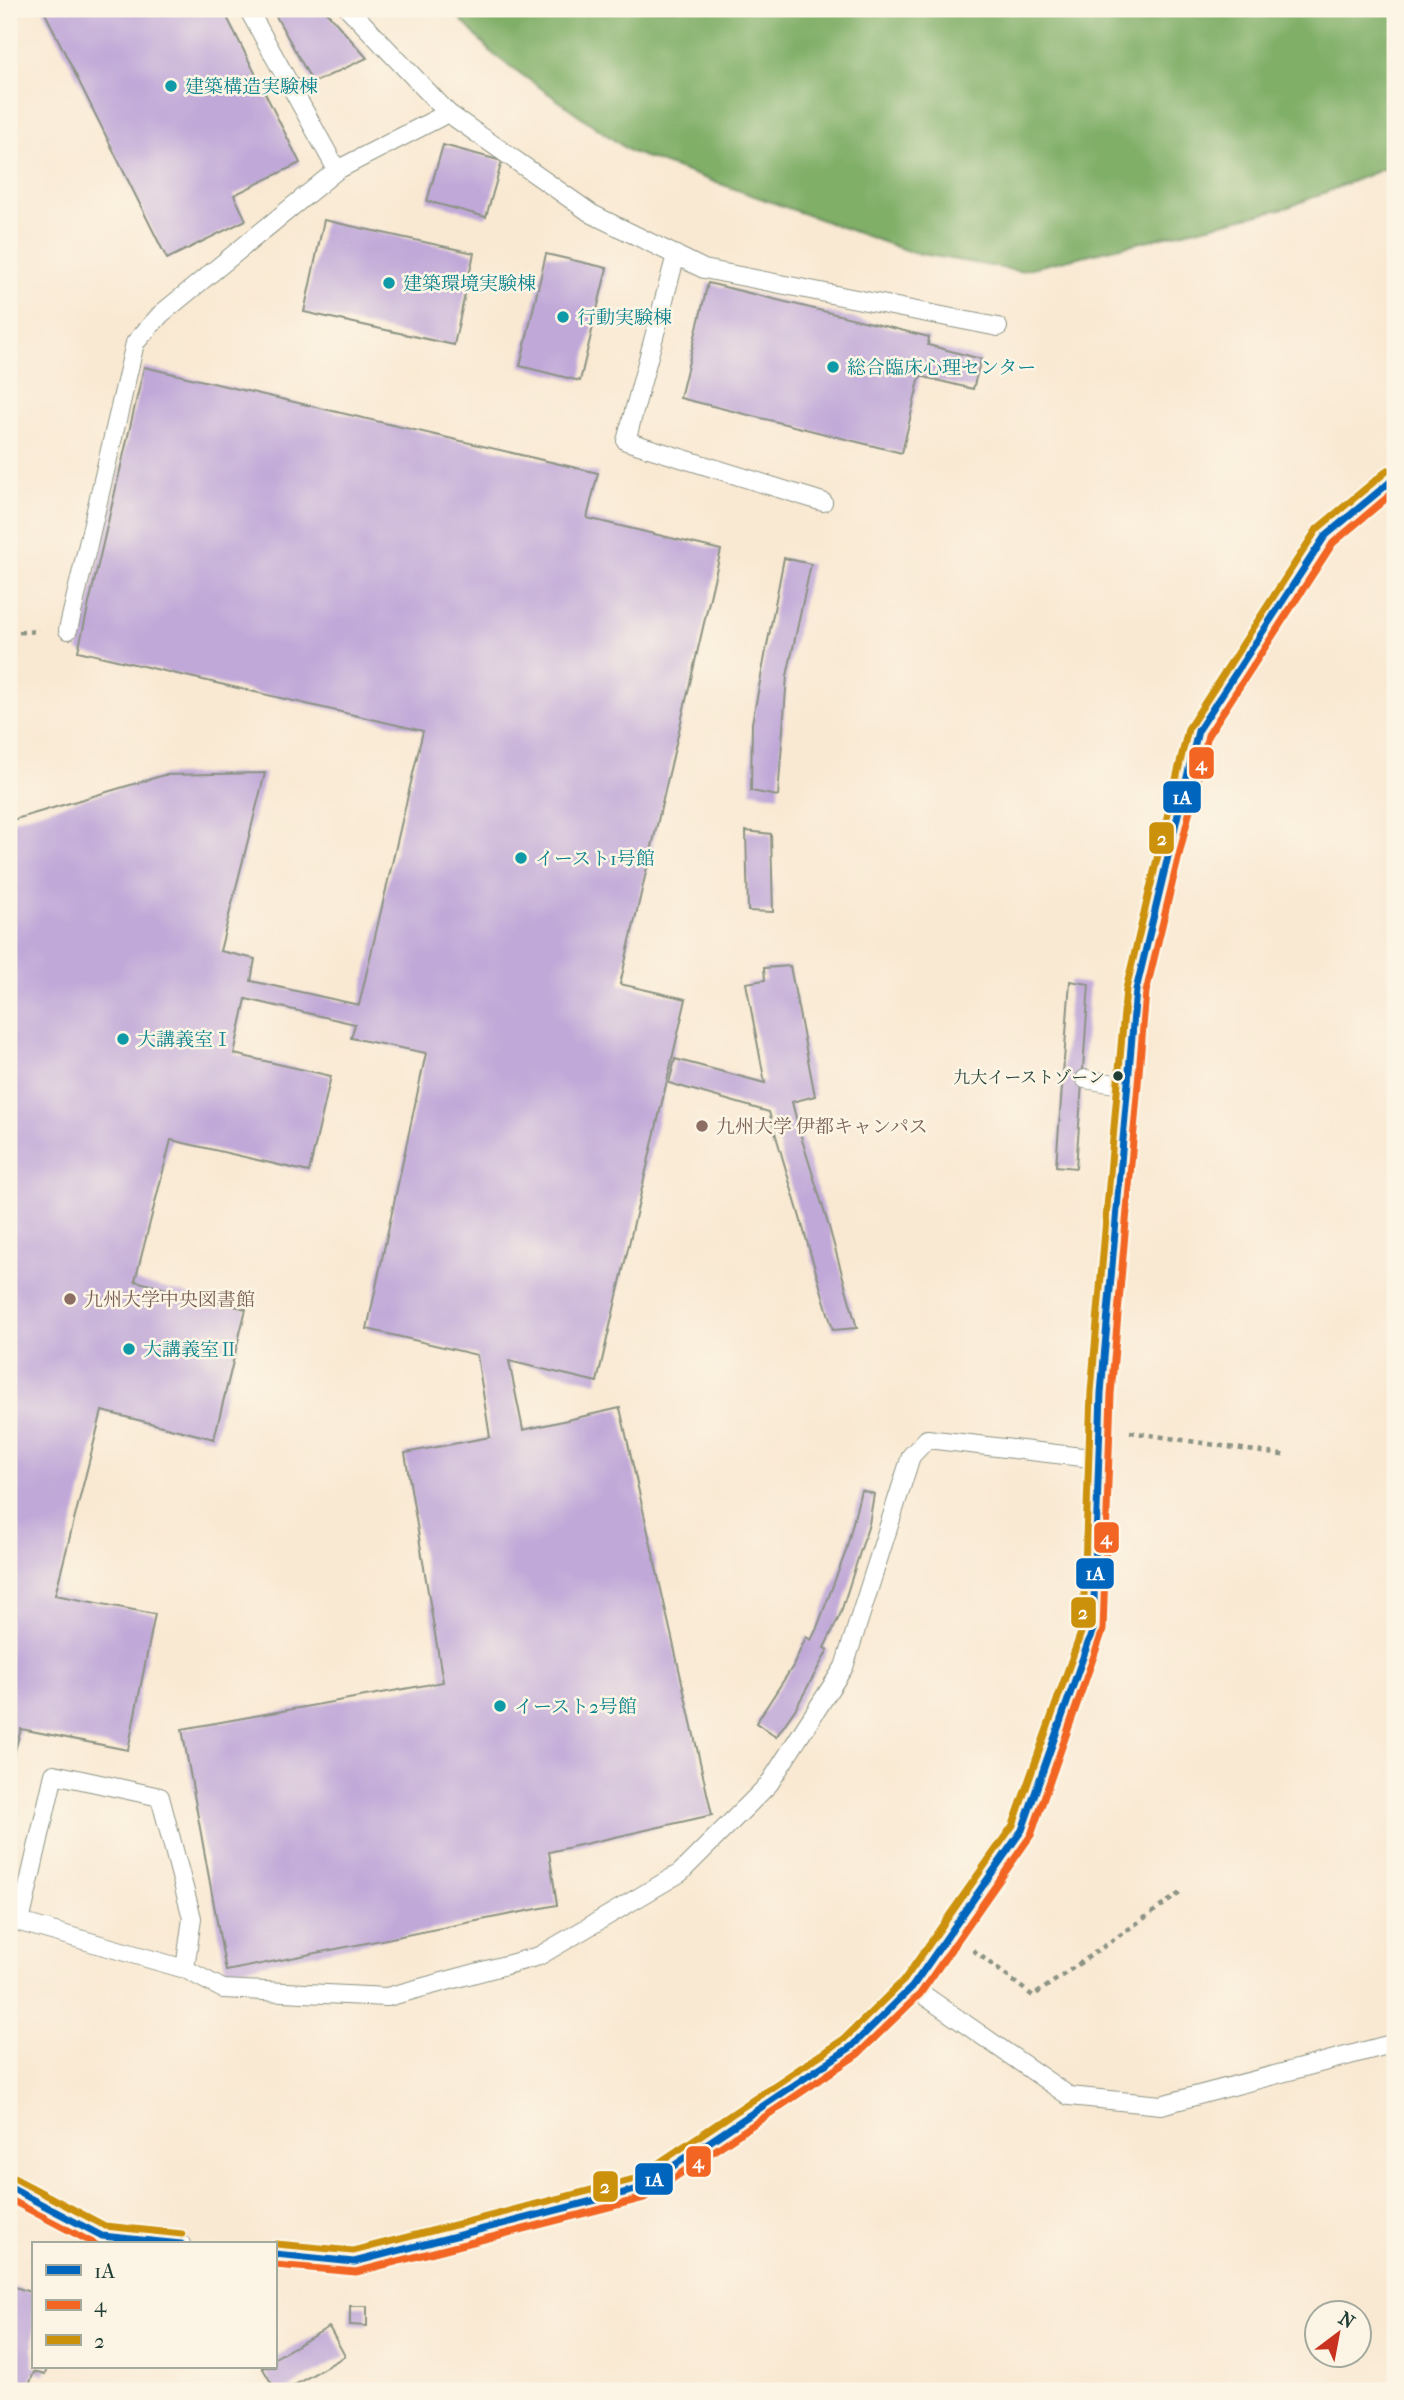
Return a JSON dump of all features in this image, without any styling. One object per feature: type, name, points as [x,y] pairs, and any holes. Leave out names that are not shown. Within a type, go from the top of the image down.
[{"type":"lane","points":[[248,9],[338,170]]},
{"type":"lane","points":[[349,9],[448,113],[592,214],[704,269],[998,327]]},
{"type":"lane","points":[[68,630],[135,344],[162,314],[338,170],[448,113]]},
{"type":"lane","points":[[676,255],[626,442],[823,502]]},
{"type":"lane","points":[[276,2254],[354,2262],[639,2189],[851,2047],[912,1987],[1022,1830],[1093,1629],[1100,1427],[1136,990],[1198,731],[1325,536],[1395,478]]},
{"type":"lane","points":[[1085,1079],[1127,1086]]},
{"type":"lane","points":[[185,1969],[192,1918],[160,1797],[54,1774],[20,1923],[185,1969],[223,1989],[387,1997],[540,1956],[680,1873],[769,1784],[844,1667],[911,1456],[927,1438],[1099,1458]]},
{"type":"lane","points":[[912,1987],[1069,2096],[1161,2105],[1395,2043]]},
{"type":"lane","points":[[9,2187],[102,2236],[161,2242]]},
{"type":"path","points":[[1100,1427],[1288,1456]]},
{"type":"path","points":[[950,1933],[1033,1996],[1180,1893]]},
{"type":"green space","points":[[451,9],[1395,9],[1395,164],[1289,207],[1019,271],[911,252],[631,152],[493,54]]},
{"type":"building","name":"建築構造実験棟","points":[[43,9],[223,9],[300,163],[234,195],[246,220],[167,259]]},
{"type":"building","points":[[272,9],[324,9],[367,58],[313,83]]},
{"type":"building","points":[[443,145],[502,161],[486,217],[427,201]]},
{"type":"building","name":"建築環境実験棟","points":[[324,220],[474,253],[454,345],[304,312]]},
{"type":"building","name":"行動実験棟","points":[[546,254],[607,268],[580,381],[520,366]]},
{"type":"building","name":"総合臨床心理センター","points":[[708,283],[929,337],[928,345],[981,359],[973,389],[920,376],[902,453],[680,398]]},
{"type":"building","points":[[144,367],[598,473],[587,518],[721,550],[620,984],[686,999],[597,1382],[509,1361],[523,1430],[620,1408],[712,1815],[549,1852],[557,1905],[226,1971],[182,1729],[443,1682],[405,1453],[490,1437],[477,1355],[367,1329],[426,1053],[351,1038],[355,1024],[246,999],[234,1054],[331,1076],[309,1172],[171,1140],[135,1281],[246,1309],[214,1439],[102,1411],[55,1595],[155,1614],[128,1750],[21,1729],[9,1772],[9,821],[164,775],[265,773],[220,951],[255,959],[251,981],[359,1005],[423,731],[78,651]]},
{"type":"building","points":[[784,558],[811,564],[787,676],[778,796],[751,791],[752,723]]},
{"type":"building","points":[[746,831],[771,834],[773,912],[748,911]]},
{"type":"building","points":[[790,966],[815,1096],[792,1102],[857,1328],[833,1330],[769,1112],[669,1083],[675,1059],[765,1083],[746,983],[765,980],[764,968]]},
{"type":"building","points":[[1070,981],[1089,984],[1076,1168],[1056,1166]]},
{"type":"building","points":[[861,1490],[874,1494],[869,1524],[840,1615],[824,1648],[828,1650],[796,1708],[776,1737],[756,1723],[793,1666],[806,1637],[811,1640],[816,1630],[846,1551]]},
{"type":"building","points":[[9,2285],[32,2293],[32,2368],[47,2368],[45,2375],[34,2372],[27,2391],[9,2391]]},
{"type":"building","points":[[350,2306],[367,2306],[367,2326],[350,2325]]},
{"type":"building","points":[[329,2327],[345,2356],[284,2391],[276,2391],[263,2368],[276,2368],[276,2357]]},
{"type":"transit line","name":"2","points":[[276,2244],[353,2251],[635,2179],[844,2039],[904,1980],[1013,1825],[1083,1627],[1091,1392],[1126,989],[1188,729],[1317,529],[1388,470]]},
{"type":"transit line","name":"1A","points":[[276,2254],[354,2262],[639,2189],[851,2047],[912,1987],[1022,1830],[1093,1629],[1101,1393],[1136,990],[1198,731],[1325,536],[1395,478]]},
{"type":"transit line","name":"4","points":[[276,2265],[356,2272],[644,2198],[858,2054],[920,1994],[1031,1835],[1103,1630],[1111,1394],[1146,992],[1208,735],[1333,543],[1395,491]]},
{"type":"transit line","name":"2","points":[[14,2178],[105,2226],[182,2234]]},
{"type":"transit line","name":"1A","points":[[9,2187],[102,2236],[161,2242]]},
{"type":"transit line","name":"4","points":[[9,2199],[91,2242]]},
{"type":"place","name":"建築構造実験棟","points":[[171,86]]},
{"type":"place","name":"建築環境実験棟","points":[[389,283]]},
{"type":"place","name":"行動実験棟","points":[[563,317]]},
{"type":"place","name":"総合臨床心理センター","points":[[833,367]]},
{"type":"place","name":"イースト1号館","points":[[521,858]]},
{"type":"place","name":"大講義室Ⅰ","points":[[123,1039]]},
{"type":"place","name":"九大イーストゾーン","points":[[1118,1076]]},
{"type":"place","name":"九州大学 伊都キャンパス","points":[[702,1126]]},
{"type":"place","name":"九州大学中央図書館","points":[[70,1299]]},
{"type":"place","name":"大講義室Ⅱ","points":[[129,1349]]},
{"type":"place","name":"イースト2号館","points":[[500,1706]]}]
